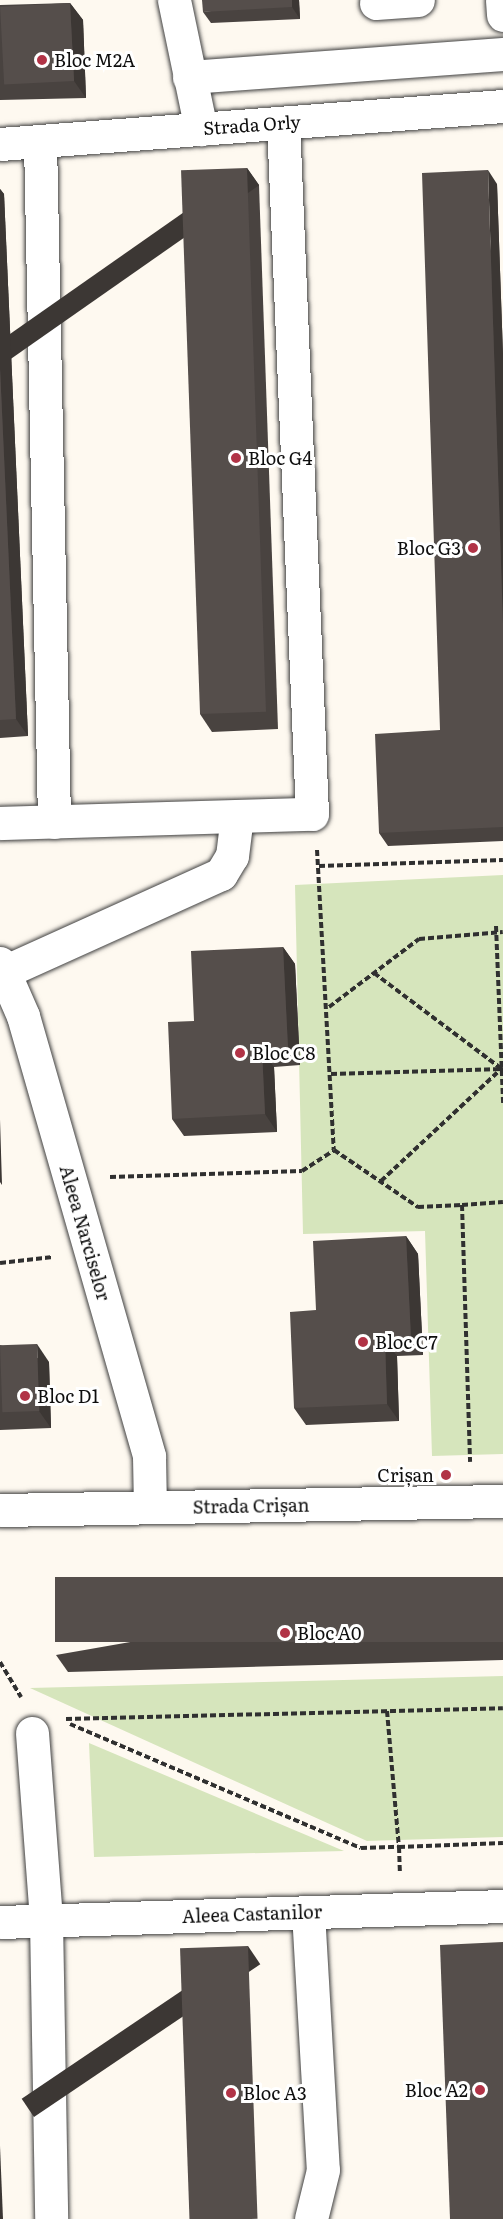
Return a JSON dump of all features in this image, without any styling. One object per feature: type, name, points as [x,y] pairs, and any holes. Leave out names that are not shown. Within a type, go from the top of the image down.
[{"type":"street","points":[[174,0],[201,129]]},
{"type":"street","points":[[376,3],[418,0]]},
{"type":"street","points":[[502,0],[503,15]]},
{"type":"street","points":[[189,77],[503,54]]},
{"type":"street","name":"Strada Orly","points":[[0,144],[503,106]]},
{"type":"street","points":[[0,823],[312,814],[283,123]]},
{"type":"street","points":[[40,141],[54,822]]},
{"type":"street","points":[[2,968],[220,874],[232,856],[237,816]]},
{"type":"street","name":"Aleea Narciselor","points":[[2,968],[23,1016],[148,1456],[150,1507]]},
{"type":"street","name":"Strada Crișan","points":[[0,1510],[488,1502]]},
{"type":"street","points":[[32,1733],[46,1920],[51,2219]]},
{"type":"street","name":"Aleea Castanilor","points":[[0,1922],[503,1906]]},
{"type":"street","points":[[308,1912],[323,2170],[311,2219]]},
{"type":"path","points":[[334,1150],[319,866],[503,860]]},
{"type":"path","points":[[496,926],[503,1104]]},
{"type":"path","points":[[328,1008],[419,939],[503,933]]},
{"type":"path","points":[[374,973],[503,1069]]},
{"type":"path","points":[[331,1074],[503,1069]]},
{"type":"path","points":[[381,1181],[503,1069]]},
{"type":"path","points":[[70,1181],[302,1171],[334,1150]]},
{"type":"path","points":[[334,1150],[418,1207],[503,1202]]},
{"type":"path","points":[[462,1205],[488,1502]]},
{"type":"path","points":[[0,1263],[89,1248]]},
{"type":"path","points":[[503,1708],[58,1719],[361,1848],[503,1843]]},
{"type":"path","points":[[387,1710],[402,1909]]},
{"type":"green space","points":[[503,875],[503,1454],[432,1456],[425,1231],[303,1234],[295,885]]},
{"type":"green space","points":[[503,1676],[503,1837],[367,1841],[30,1688]]},
{"type":"green space","points":[[89,1743],[344,1851],[94,1857]]},
{"type":"building","points":[[202,0],[292,0],[292,7],[203,12]]},
{"type":"building","name":"Bloc M2A","points":[[70,3],[74,81],[4,85],[0,7]]},
{"type":"building","name":"Bloc G4","points":[[247,168],[266,712],[200,714],[181,170]]},
{"type":"building","name":"Bloc G3","points":[[488,170],[503,624],[503,827],[379,833],[375,734],[440,730],[422,173]]},
{"type":"building","points":[[0,368],[16,719],[0,720]]},
{"type":"building","name":"Bloc C8","points":[[283,947],[288,1048],[262,1050],[265,1114],[172,1119],[168,1022],[194,1021],[191,951]]},
{"type":"building","name":"Bloc C7","points":[[406,1236],[411,1338],[385,1339],[387,1404],[294,1408],[290,1312],[316,1310],[313,1241]]},
{"type":"building","points":[[37,1344],[39,1411],[2,1412],[0,1345]]},
{"type":"building","name":"Bloc A0","points":[[55,1577],[503,1577],[503,1642],[55,1642]]},
{"type":"building","name":"Bloc A2","points":[[503,1942],[503,2219],[450,2219],[440,1945]]},
{"type":"building","name":"Bloc A3","points":[[248,1946],[258,2219],[189,2219],[180,1948]]},
{"type":"place","name":"Bloc M2A","points":[[42,60]]},
{"type":"place","name":"Bloc G4","points":[[236,458]]},
{"type":"place","name":"Bloc G3","points":[[473,548]]},
{"type":"place","name":"Bloc C8","points":[[240,1053]]},
{"type":"place","name":"Bloc C7","points":[[363,1342]]},
{"type":"place","name":"Bloc D1","points":[[25,1396]]},
{"type":"place","name":"Crișan","points":[[446,1475]]},
{"type":"place","name":"Bloc A0","points":[[285,1633]]},
{"type":"place","name":"Bloc A2","points":[[480,2090]]},
{"type":"place","name":"Bloc A3","points":[[231,2093]]}]
